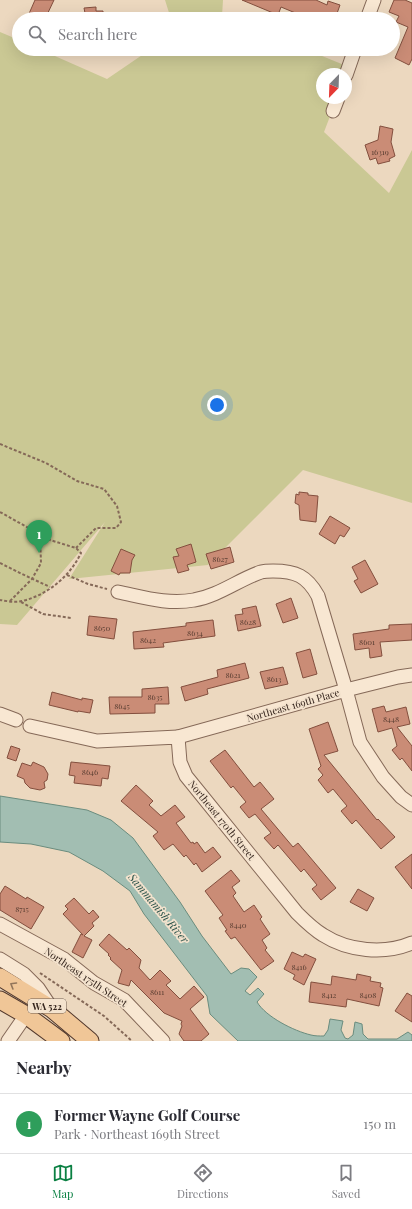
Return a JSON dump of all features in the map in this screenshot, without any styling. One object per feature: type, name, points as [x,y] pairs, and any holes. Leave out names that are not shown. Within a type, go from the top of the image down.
[{"type":"main road","name":"WA 522","points":[[0,977],[52,1009],[90,1041]]},
{"type":"main road","name":"WA 522","points":[[0,1000],[26,1015],[61,1041]]},
{"type":"main road","points":[[26,1015],[34,1011],[42,1013],[82,1041]]},
{"type":"street","points":[[369,12],[374,0]]},
{"type":"street","points":[[348,68],[353,56]]},
{"type":"street","points":[[333,112],[336,104]]},
{"type":"street","points":[[118,592],[174,602],[209,597],[263,572],[284,571],[295,574],[312,585],[318,596],[346,690],[398,677],[412,676]]},
{"type":"street","name":"Northeast 169th Place","points":[[178,737],[346,690],[360,742],[383,777],[401,797],[412,805]]},
{"type":"street","points":[[0,714],[16,720]]},
{"type":"street","points":[[30,726],[98,741],[178,737]]},
{"type":"street","name":"Northeast 170th Street","points":[[178,737],[180,762],[186,776],[297,913],[309,924],[322,935],[337,943],[352,947],[369,950],[384,950],[406,946],[412,943]]},
{"type":"street","name":"Northeast 175th Street","points":[[0,924],[64,960],[94,983],[124,1000],[163,1041]]},
{"type":"street","points":[[0,959],[24,974],[38,988],[52,1009]]},
{"type":"street","points":[[8,1041],[26,1015]]},
{"type":"path","points":[[0,444],[46,464],[77,481],[104,489],[117,506],[121,522],[116,528],[96,528],[76,548]]},
{"type":"path","points":[[0,512],[50,540],[76,548],[81,553],[76,564],[61,581],[39,595],[21,602]]},
{"type":"path","points":[[10,601],[32,579],[41,563],[40,534]]},
{"type":"path","points":[[0,562],[50,587]]},
{"type":"path","points":[[67,575],[88,584],[118,592]]},
{"type":"path","points":[[0,600],[21,602],[44,614],[71,618]]},
{"type":"path","points":[[35,969],[104,1016],[132,1041]]},
{"type":"shaded area","points":[[165,0],[223,0],[222,12],[169,12]]},
{"type":"shaded area","points":[[0,32],[12,37],[12,56],[55,56],[107,79],[141,56],[322,56],[349,67],[316,68],[316,104],[335,104],[324,132],[389,193],[412,150],[412,503],[303,470],[208,565],[69,579],[105,522],[17,625],[0,624]]},
{"type":"water","name":"Sammamish River","points":[[0,796],[87,810],[111,820],[133,838],[180,902],[202,936],[231,974],[241,968],[249,969],[257,977],[245,991],[250,995],[258,988],[264,994],[257,1002],[261,1008],[281,1023],[304,1033],[314,1036],[324,1036],[328,1030],[330,1019],[343,1021],[341,1030],[345,1038],[348,1039],[353,1035],[355,1022],[362,1024],[363,1034],[368,1039],[397,1039],[408,1032],[412,1035],[412,1041],[238,1041],[210,1014],[207,996],[144,914],[130,891],[103,871],[69,852],[31,844],[0,842]]},
{"type":"building","points":[[35,0],[54,0],[48,12],[30,12]]},
{"type":"building","points":[[242,0],[316,0],[327,5],[328,1],[340,5],[338,12],[293,12],[281,7],[279,12],[271,12]]},
{"type":"building","points":[[394,0],[405,0],[412,3],[412,59],[409,65],[395,58],[396,56],[400,56],[400,46],[408,27],[400,24],[400,12],[389,12]]},
{"type":"building","points":[[96,7],[96,11],[103,12],[85,12],[84,8]]},
{"type":"building","points":[[380,126],[393,129],[391,142],[395,156],[389,159],[390,161],[378,164],[376,158],[370,160],[365,145],[378,140]]},
{"type":"building","points":[[299,492],[318,496],[316,522],[300,520],[299,505],[295,503],[296,494],[299,495]]},
{"type":"building","points":[[330,516],[350,528],[344,537],[340,535],[335,544],[319,534]]},
{"type":"building","points":[[191,544],[196,562],[187,565],[189,570],[178,573],[173,557],[179,556],[176,549]]},
{"type":"building","points":[[230,547],[234,562],[211,569],[206,554]]},
{"type":"building","points":[[121,549],[135,555],[132,560],[130,573],[120,573],[119,575],[111,571]]},
{"type":"building","points":[[365,560],[378,584],[361,593],[354,581],[358,579],[352,567]]},
{"type":"building","points":[[291,598],[298,618],[283,623],[276,604]]},
{"type":"building","points":[[256,606],[261,626],[238,631],[235,615],[243,614],[242,609]]},
{"type":"building","points":[[89,616],[117,619],[114,639],[87,635]]},
{"type":"building","points":[[213,620],[215,636],[163,643],[164,647],[134,649],[133,632],[186,626],[186,623]]},
{"type":"building","points":[[412,624],[412,640],[380,642],[382,656],[370,658],[369,648],[355,650],[353,634],[389,629],[389,625]]},
{"type":"building","points":[[310,649],[317,674],[303,678],[296,653]]},
{"type":"building","points":[[245,663],[249,678],[207,689],[208,694],[185,701],[181,687],[218,677],[217,670]]},
{"type":"building","points":[[283,667],[288,684],[265,689],[260,672]]},
{"type":"building","points":[[168,687],[169,704],[155,704],[155,713],[110,714],[109,697],[142,697],[142,689]]},
{"type":"building","points":[[52,692],[82,700],[82,698],[93,700],[90,713],[78,712],[49,705]]},
{"type":"building","points":[[384,706],[386,712],[406,707],[410,724],[397,727],[412,746],[412,771],[402,758],[400,760],[392,750],[397,746],[392,728],[378,732],[372,709]]},
{"type":"building","points":[[328,722],[338,751],[324,755],[377,820],[378,819],[395,837],[381,849],[356,820],[352,824],[341,811],[347,806],[333,789],[328,793],[318,780],[323,775],[318,769],[321,766],[309,729]]},
{"type":"building","points":[[11,746],[20,749],[16,761],[7,758]]},
{"type":"building","points":[[225,750],[254,787],[260,782],[274,799],[261,809],[293,847],[298,843],[336,888],[321,900],[312,889],[317,885],[304,869],[301,872],[278,845],[274,849],[264,838],[271,833],[255,814],[249,818],[240,807],[246,802],[233,786],[231,788],[210,761]]},
{"type":"building","points":[[33,762],[44,767],[48,774],[47,780],[44,782],[45,788],[40,790],[30,788],[25,783],[24,779],[17,776],[22,763],[31,766]]},
{"type":"building","points":[[71,762],[110,766],[108,779],[102,778],[101,786],[74,783],[75,776],[69,775]]},
{"type":"building","points":[[136,785],[153,801],[149,805],[161,816],[175,805],[185,817],[176,823],[191,843],[193,842],[194,844],[197,842],[205,853],[213,847],[221,857],[202,872],[196,863],[194,865],[186,855],[184,857],[173,844],[164,850],[153,836],[158,832],[121,801]]},
{"type":"building","points":[[412,854],[412,889],[395,867]]},
{"type":"building","points":[[231,870],[240,881],[232,887],[236,893],[233,896],[244,912],[254,905],[262,917],[260,919],[270,934],[262,940],[267,948],[265,950],[274,961],[261,970],[235,937],[231,939],[225,931],[227,930],[219,918],[223,915],[205,891]]},
{"type":"building","points":[[5,886],[26,899],[27,897],[44,907],[31,929],[0,910],[0,894]]},
{"type":"building","points":[[358,889],[374,898],[367,911],[350,902]]},
{"type":"building","points":[[74,898],[89,914],[93,910],[99,917],[92,923],[94,926],[84,936],[92,940],[83,958],[72,952],[81,934],[83,935],[63,914],[68,909],[65,906]]},
{"type":"building","points":[[109,934],[127,950],[129,948],[141,960],[139,968],[150,980],[160,970],[171,981],[166,985],[180,999],[194,986],[204,997],[190,1009],[209,1034],[201,1041],[184,1041],[179,1034],[182,1021],[164,1013],[131,980],[129,986],[118,983],[122,970],[110,959],[109,954],[99,945]]},
{"type":"building","points":[[292,952],[303,957],[305,954],[316,959],[304,985],[293,979],[295,975],[284,969]]},
{"type":"building","points":[[357,974],[371,977],[370,981],[381,983],[380,987],[383,988],[379,1006],[347,999],[346,1007],[309,1002],[311,982],[331,985],[332,976],[356,980]]},
{"type":"building","points":[[407,993],[412,996],[412,1022],[395,1011]]},
{"type":"place","name":"Former Wayne Golf Course","points":[[39,553]]}]
